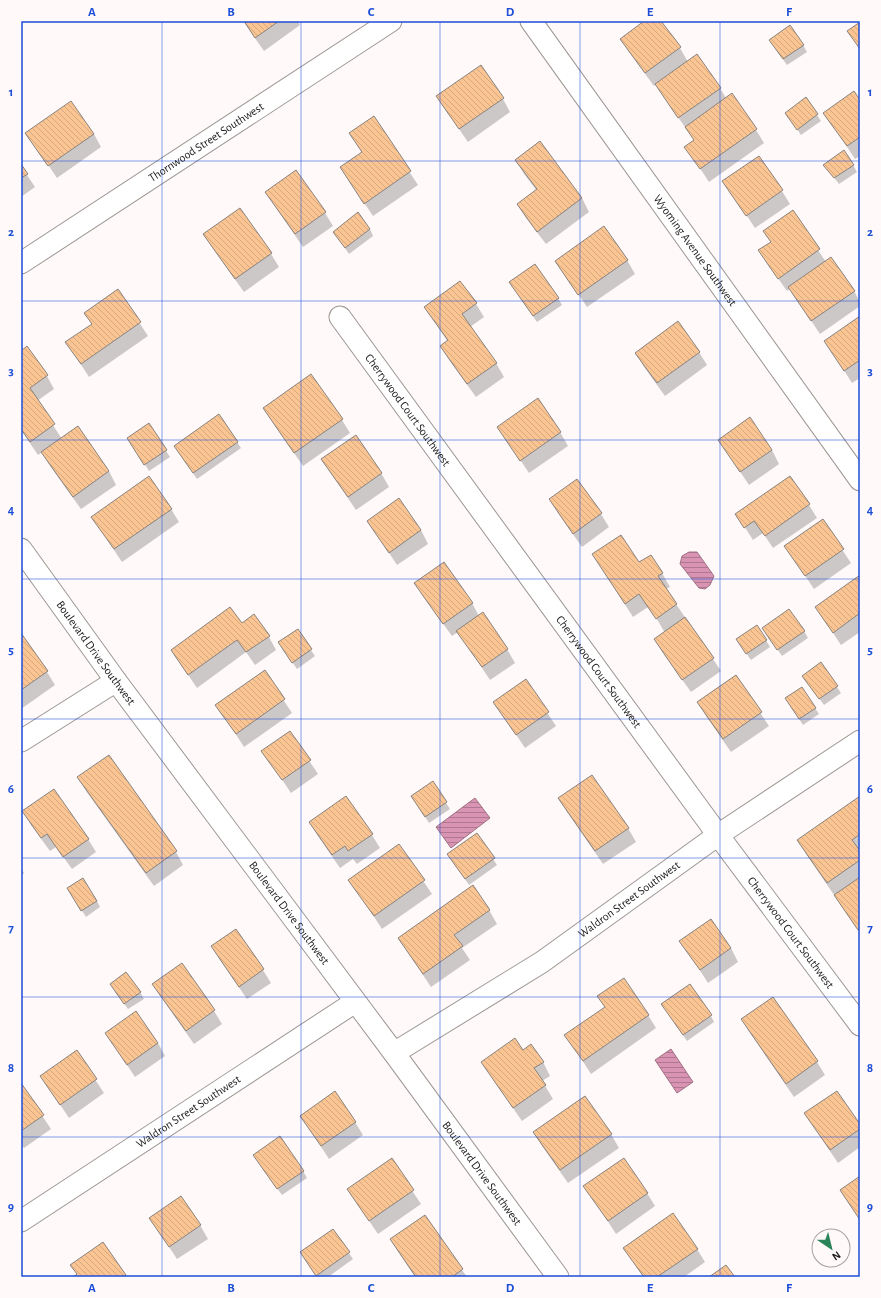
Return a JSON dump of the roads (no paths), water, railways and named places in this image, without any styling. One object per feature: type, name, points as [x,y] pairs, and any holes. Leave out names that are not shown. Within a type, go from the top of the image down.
[{"type":"street","name":"Thornwood Street Southwest","points":[[21,263],[391,21]]},
{"type":"street","name":"Wyoming Avenue Southwest","points":[[531,21],[860,480]]},
{"type":"street","name":"Cherrywood Court Southwest","points":[[340,317],[718,835],[860,1025]]},
{"type":"street","name":"Boulevard Drive Southwest","points":[[21,549],[116,681],[394,1053],[558,1277]]},
{"type":"street","points":[[21,741],[116,681]]},
{"type":"street","name":"Waldron Street Southwest","points":[[394,1053],[542,962],[718,835],[860,741]]},
{"type":"street","name":"Waldron Street Southwest","points":[[21,1221],[355,1002]]}]
